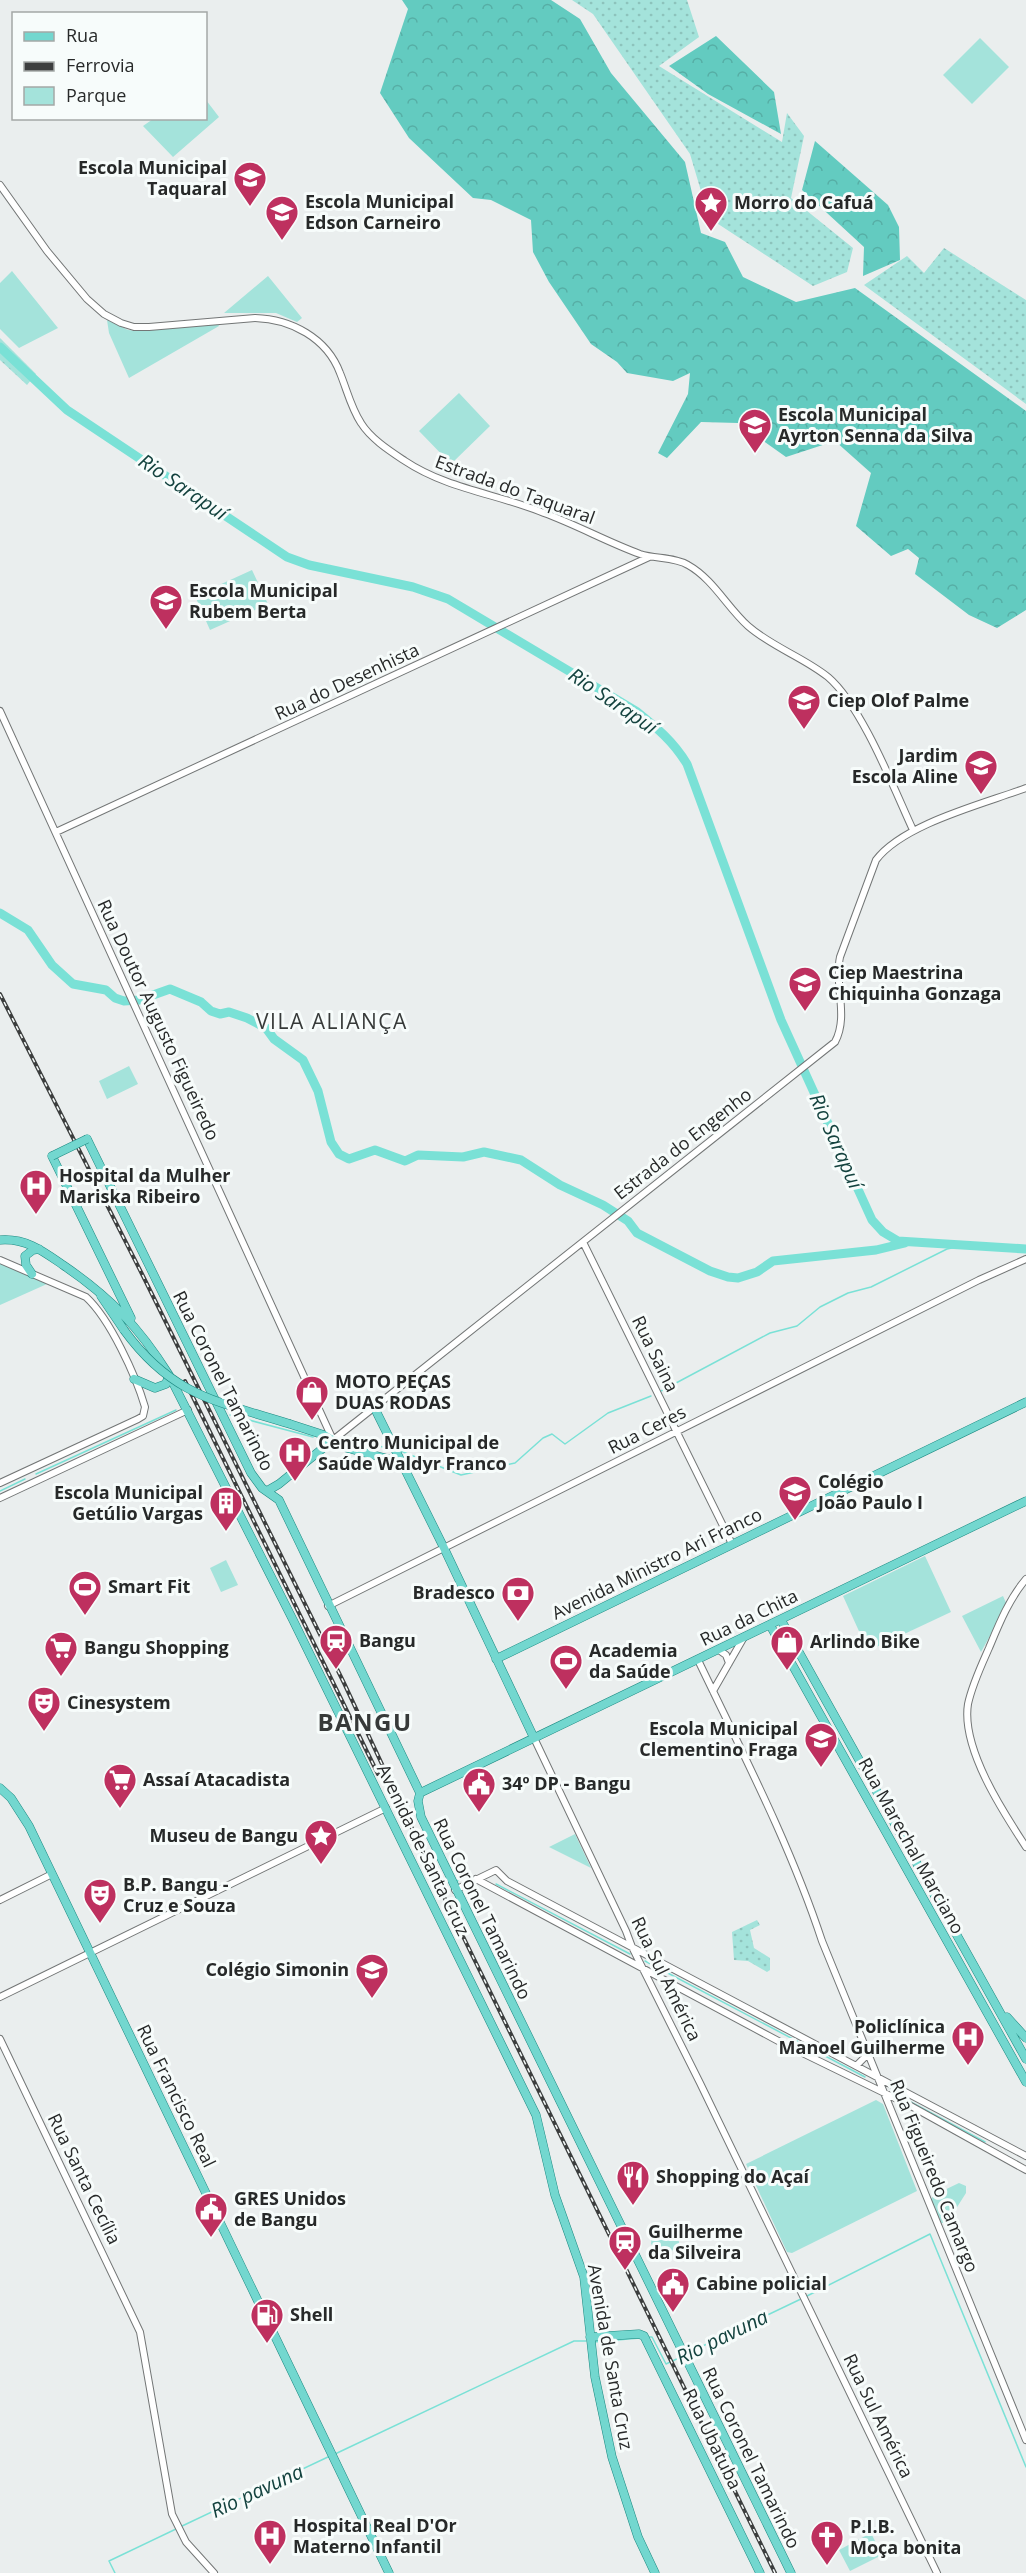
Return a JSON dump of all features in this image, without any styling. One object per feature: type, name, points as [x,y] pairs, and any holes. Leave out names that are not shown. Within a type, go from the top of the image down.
[{"type":"main road","name":"Rua Coronel Tamarindo","points":[[138,1333],[52,1156],[87,1139],[251,1473],[267,1491],[279,1500],[328,1606],[420,1793],[418,1801],[421,1817],[455,1890],[791,2573]]},
{"type":"main road","name":"Avenida de Santa Cruz","points":[[0,1240],[18,1240],[41,1249],[91,1283],[115,1304],[169,1375],[386,1808],[536,2115],[555,2195],[584,2277],[599,2399],[612,2457],[638,2537],[656,2573]]},
{"type":"main road","points":[[32,1274],[26,1265],[25,1256],[33,1250],[41,1249]]},
{"type":"main road","points":[[91,1283],[151,1363],[186,1389],[290,1424],[333,1440],[343,1447],[398,1458]]},
{"type":"main road","points":[[134,1379],[155,1388],[166,1384],[169,1375]]},
{"type":"main road","name":"Avenida Ministro Ari Franco","points":[[496,1659],[1026,1402]]},
{"type":"main road","name":"Rua Sul América","points":[[374,1407],[534,1738]]},
{"type":"main road","name":"Estrada do Engenho","points":[[267,1491],[333,1440]]},
{"type":"main road","name":"Rua da Chita","points":[[420,1793],[1026,1501]]},
{"type":"main road","name":"Rua Marechal Marciano","points":[[781,1620],[1026,2059]]},
{"type":"main road","name":"Rua Marechal Marciano","points":[[770,1625],[1026,2082]]},
{"type":"main road","name":"Rua Francisco Real","points":[[0,1788],[11,1798],[30,1826],[389,2573]]},
{"type":"main road","points":[[994,2001],[1026,2038]]},
{"type":"main road","name":"Rua Ubatuba","points":[[590,2337],[637,2334],[644,2337],[760,2573]]},
{"type":"street","name":"Estrada do Taquaral","points":[[0,185],[47,251],[87,299],[104,314],[134,327],[255,318],[281,321],[297,327],[317,340],[332,356],[354,413],[365,429],[413,466],[435,479],[529,507],[649,557],[688,564],[707,580],[736,614],[760,635],[813,666],[835,684],[851,704],[874,746],[913,831]]},
{"type":"street","name":"Rua do Desenhista","points":[[56,832],[494,631],[649,557]]},
{"type":"street","name":"Rua Doutor Augusto Figueiredo","points":[[0,711],[333,1440]]},
{"type":"street","name":"Estrada do Engenho","points":[[333,1440],[835,1042],[840,1034],[842,1016],[837,970],[845,941],[876,860],[884,849],[913,831],[1026,788]]},
{"type":"street","name":"Rua Saina","points":[[583,1242],[732,1544]]},
{"type":"street","name":"Rua Ceres","points":[[328,1606],[979,1280],[1026,1259]]},
{"type":"street","points":[[0,1260],[86,1297],[102,1314],[145,1407],[143,1416],[0,1483]]},
{"type":"street","points":[[0,1498],[188,1410]]},
{"type":"street","points":[[1026,1579],[1010,1603],[982,1662],[968,1705],[970,1740],[996,1797],[1026,1847]]},
{"type":"street","points":[[712,1691],[744,1637]]},
{"type":"street","points":[[719,1650],[726,1655],[729,1663]]},
{"type":"street","name":"Rua Figueiredo Camargo","points":[[698,1660],[779,1831],[1026,2440]]},
{"type":"street","name":"Rua Sul América","points":[[534,1738],[632,1947],[937,2573]]},
{"type":"street","points":[[0,1997],[386,1808]]},
{"type":"street","points":[[455,1890],[496,1870],[507,1881],[1026,2156]]},
{"type":"street","points":[[0,1900],[52,1874]]},
{"type":"street","points":[[476,1879],[909,2105],[1026,2170]]},
{"type":"street","name":"Rua Santa Cecília","points":[[0,2039],[140,2332],[172,2514],[186,2542],[214,2573]]},
{"type":"street","points":[[856,2066],[868,2054]]},
{"type":"street","points":[[894,2117],[898,2109],[909,2105]]},
{"type":"green space","points":[[402,0],[551,0],[580,19],[611,73],[685,162],[701,233],[725,242],[743,277],[796,302],[855,288],[1026,411],[1026,610],[997,628],[969,615],[915,574],[919,558],[908,549],[891,556],[856,526],[871,473],[835,441],[786,457],[738,423],[701,422],[667,458],[658,453],[688,394],[690,373],[673,381],[627,373],[617,362],[591,344],[549,282],[533,252],[531,220],[491,200],[473,198],[409,138],[380,93],[408,9]]},
{"type":"green space","points":[[572,0],[687,0],[699,37],[659,66],[782,142],[787,113],[804,136],[791,198],[853,248],[847,272],[813,286],[709,218],[690,154],[593,14]]},
{"type":"green space","points":[[716,36],[774,92],[781,134],[708,94],[669,66]]},
{"type":"green space","points":[[980,38],[1009,67],[972,104],[943,75]]},
{"type":"green space","points":[[207,101],[219,117],[173,157],[143,126],[152,120],[207,120]]},
{"type":"green space","points":[[815,141],[888,205],[899,227],[900,260],[863,276],[864,247],[802,190]]},
{"type":"green space","points":[[944,248],[1026,300],[1026,404],[864,285],[907,256],[924,273]]},
{"type":"green space","points":[[12,271],[58,328],[19,348],[0,329],[0,283]]},
{"type":"green space","points":[[268,276],[302,318],[297,322],[276,313],[224,313]]},
{"type":"green space","points":[[107,320],[128,330],[138,331],[218,324],[219,326],[129,378],[109,333]]},
{"type":"green space","points":[[0,338],[36,374],[27,385],[0,360]]},
{"type":"green space","points":[[459,393],[490,426],[451,464],[419,431]]},
{"type":"green space","points":[[252,570],[268,604],[210,630],[195,596]]},
{"type":"green space","points":[[129,1066],[138,1084],[107,1099],[99,1081]]},
{"type":"green space","points":[[0,1262],[47,1284],[0,1305]]},
{"type":"green space","points":[[925,1556],[951,1612],[868,1651],[843,1596]]},
{"type":"green space","points":[[226,1560],[238,1585],[221,1592],[210,1568]]},
{"type":"green space","points":[[1003,1596],[1007,1605],[981,1652],[962,1616]]},
{"type":"green space","points":[[575,1834],[591,1868],[549,1847]]},
{"type":"green space","points":[[757,1920],[760,1925],[750,1930],[754,1948],[770,1958],[770,1970],[767,1972],[748,1961],[734,1960],[732,1932]]},
{"type":"green space","points":[[876,2100],[883,2104],[917,2191],[792,2253],[787,2252],[746,2164]]},
{"type":"green space","points":[[959,2183],[966,2186],[966,2193],[947,2223],[941,2223],[931,2199],[934,2195]]},
{"type":"green space","points":[[661,2225],[672,2226],[678,2233],[679,2243],[671,2252],[665,2249],[660,2252],[651,2244],[652,2232]]},
{"type":"green space","points":[[871,2533],[882,2555],[850,2571],[839,2550]]},
{"type":"waterway","name":"Rio Sarapuí","points":[[0,347],[67,410],[287,557],[309,565],[413,587],[448,599],[636,711],[658,729],[687,764],[781,1020],[872,1220],[883,1232],[898,1241],[1026,1249]]},
{"type":"waterway","points":[[0,913],[28,930],[52,965],[73,984],[106,990],[115,998],[124,1001],[139,1000],[170,989],[201,1002],[211,1011],[220,1014],[229,1012],[266,1028],[274,1039],[303,1060],[318,1091],[331,1142],[339,1154],[349,1159],[375,1150],[405,1161],[418,1155],[463,1157],[484,1152],[521,1160],[560,1185],[603,1205],[628,1221],[637,1233],[710,1271],[728,1277],[738,1278],[757,1272],[773,1261],[876,1250],[905,1243]]},
{"type":"waterway","points":[[661,1391],[770,1333],[797,1326],[820,1307],[848,1293],[871,1287],[947,1249],[961,1246]]},
{"type":"waterway","points":[[398,1450],[461,1475],[515,1463],[543,1438],[552,1434],[565,1444],[608,1413],[651,1396]]},
{"type":"waterway","points":[[36,1474],[176,1410]]},
{"type":"waterway","points":[[230,1415],[313,1437]]},
{"type":"waterway","points":[[352,1442],[390,1448]]},
{"type":"waterway","points":[[0,1491],[25,1479]]},
{"type":"waterway","points":[[457,1881],[470,1874]]},
{"type":"waterway","points":[[496,1884],[630,1954]]},
{"type":"waterway","points":[[645,1961],[865,2077]]},
{"type":"waterway","points":[[894,2093],[985,2142]]},
{"type":"waterway","name":"Rio pavuna","points":[[807,2296],[930,2234],[1026,2467]]},
{"type":"waterway","name":"Rio pavuna","points":[[688,2353],[803,2298]]},
{"type":"waterway","name":"Rio pavuna","points":[[648,2337],[652,2337],[666,2364],[681,2357]]},
{"type":"waterway","name":"Rio pavuna","points":[[594,2342],[640,2338]]},
{"type":"waterway","name":"Rio pavuna","points":[[335,2454],[574,2341],[586,2341]]},
{"type":"waterway","name":"Rio pavuna","points":[[180,2527],[330,2456]]},
{"type":"waterway","name":"Rio pavuna","points":[[115,2573],[109,2561],[176,2529]]},
{"type":"railway","points":[[0,994],[142,1274],[344,1683],[453,1916],[775,2573]]},
{"type":"railway","points":[[185,1381],[378,1774]]},
{"type":"place","name":"Escola Municipal Taquaral","points":[[250,207]]},
{"type":"place","name":"Morro do Cafuá","points":[[711,232]]},
{"type":"place","name":"Escola Municipal Edson Carneiro","points":[[282,241]]},
{"type":"place","name":"Escola Municipal Ayrton Senna da Silva","points":[[755,454]]},
{"type":"place","name":"Escola Municipal Rubem Berta","points":[[166,630]]},
{"type":"place","name":"Ciep Olof Palme","points":[[804,730]]},
{"type":"place","name":"Jardim Escola Aline","points":[[981,795]]},
{"type":"place","name":"Ciep Maestrina Chiquinha Gonzaga","points":[[805,1012]]},
{"type":"place","name":"Hospital da Mulher Mariska Ribeiro","points":[[36,1215]]},
{"type":"place","name":"MOTO PEÇAS DUAS RODAS","points":[[312,1421]]},
{"type":"place","name":"Centro Municipal de Saúde Waldyr Franco","points":[[295,1482]]},
{"type":"place","name":"Colégio João Paulo I","points":[[795,1521]]},
{"type":"place","name":"Escola Municipal Getúlio Vargas","points":[[226,1532]]},
{"type":"place","name":"Smart Fit","points":[[85,1616]]},
{"type":"place","name":"Bradesco","points":[[518,1622]]},
{"type":"place","name":"Bangu","points":[[336,1670]]},
{"type":"place","name":"Arlindo Bike","points":[[787,1671]]},
{"type":"place","name":"Bangu Shopping","points":[[61,1677]]},
{"type":"place","name":"Academia da Saúde","points":[[566,1690]]},
{"type":"place","name":"Cinesystem","points":[[44,1732]]},
{"type":"place","name":"Escola Municipal Clementino Fraga","points":[[821,1768]]},
{"type":"place","name":"Assaí Atacadista","points":[[120,1809]]},
{"type":"place","name":"34º DP - Bangu","points":[[479,1813]]},
{"type":"place","name":"Museu de Bangu","points":[[321,1865]]},
{"type":"place","name":"B.P. Bangu - Cruz e Souza","points":[[100,1924]]},
{"type":"place","name":"Colégio Simonin","points":[[372,1999]]},
{"type":"place","name":"Policlínica Manoel Guilherme","points":[[968,2066]]},
{"type":"place","name":"Shopping do Açaí","points":[[633,2206]]},
{"type":"place","name":"GRES Unidos de Bangu","points":[[211,2238]]},
{"type":"place","name":"Guilherme da Silveira","points":[[625,2271]]},
{"type":"place","name":"Cabine policial","points":[[673,2313]]},
{"type":"place","name":"Shell","points":[[267,2344]]},
{"type":"place","name":"Hospital Real D'Or Materno Infantil","points":[[270,2565]]},
{"type":"place","name":"P.I.B. Moça bonita","points":[[827,2566]]},
{"type":"district","name":"VILA ALIANÇA","points":[[332,1022]]},
{"type":"district","name":"BANGU","points":[[365,1723]]}]
